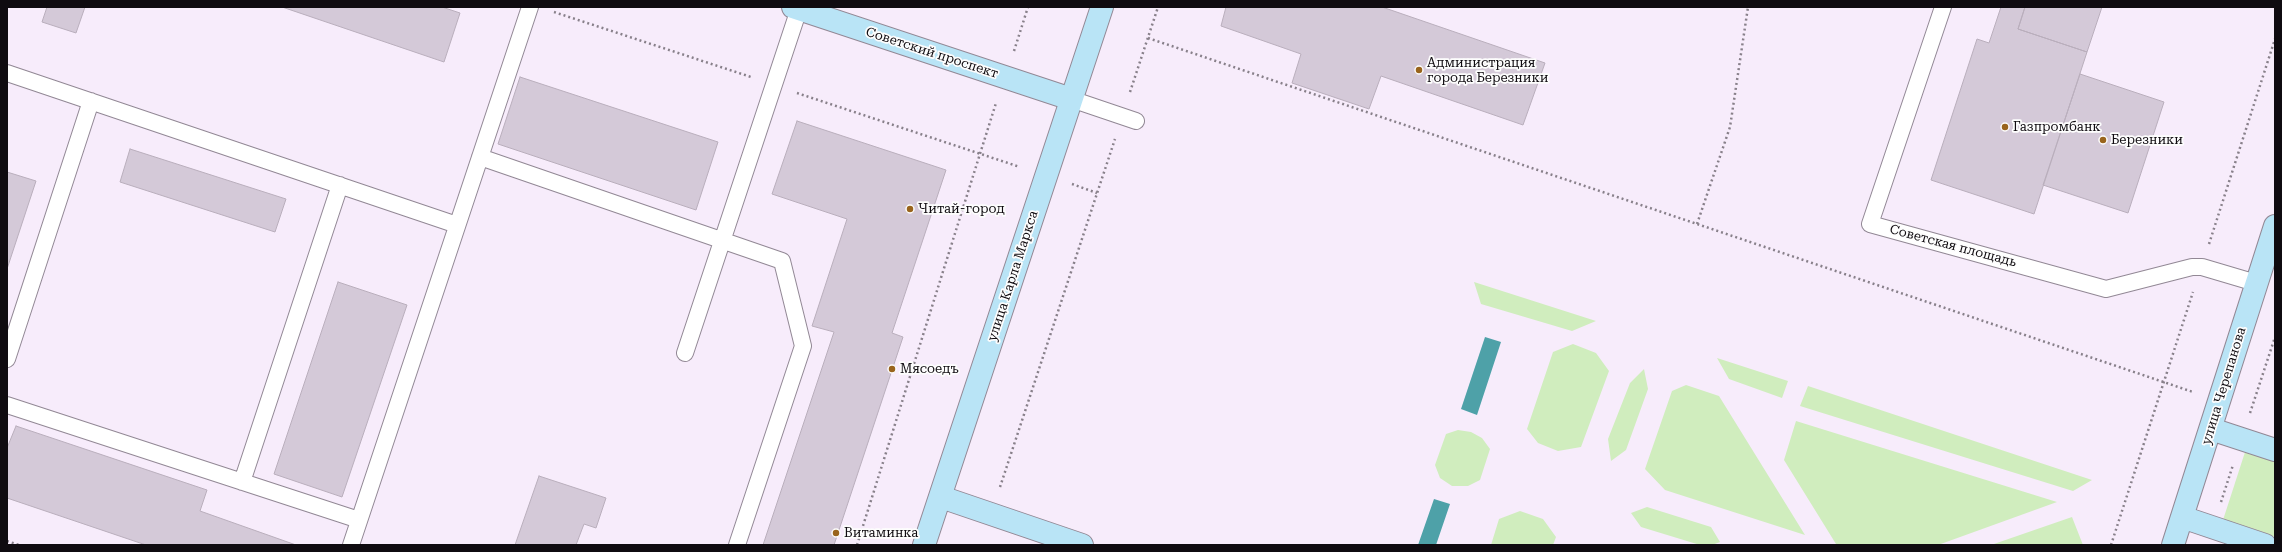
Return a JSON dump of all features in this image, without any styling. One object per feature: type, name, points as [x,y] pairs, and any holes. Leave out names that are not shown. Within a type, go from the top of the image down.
[{"type":"main road","name":"улица Карла Маркса","points":[[924,545],[1102,7]]},
{"type":"main road","name":"Советский проспект","points":[[796,8],[1071,99]]},
{"type":"main road","name":"улица Черепанова","points":[[2173,545],[2275,226]]},
{"type":"main road","points":[[2211,428],[2275,450]]},
{"type":"main road","points":[[941,497],[1082,545]]},
{"type":"main road","points":[[2182,517],[2265,545]]},
{"type":"lane","points":[[351,545],[530,7]]},
{"type":"lane","name":"Советская площадь","points":[[1943,7],[1870,224],[2106,289],[2192,267],[2202,267],[2256,283]]},
{"type":"lane","points":[[685,353],[796,8]]},
{"type":"lane","points":[[7,73],[457,225]]},
{"type":"lane","points":[[1071,99],[1129,118]]},
{"type":"lane","points":[[7,359],[91,101]]},
{"type":"lane","points":[[480,157],[782,262],[803,346],[737,545]]},
{"type":"lane","points":[[242,482],[340,185]]},
{"type":"lane","points":[[7,405],[359,520]]},
{"type":"path","points":[[991,514],[1129,118],[1148,38],[1158,7]]},
{"type":"path","points":[[1697,224],[1730,128],[1748,7]]},
{"type":"path","points":[[1148,38],[2251,412]]},
{"type":"path","points":[[857,545],[980,154]]},
{"type":"path","points":[[2111,545],[2124,507]]},
{"type":"path","points":[[7,541],[19,545]]},
{"type":"green space","points":[[1474,282],[1596,321],[1572,331],[1481,304]]},
{"type":"green space","points":[[1573,344],[1596,353],[1609,371],[1581,447],[1558,451],[1538,443],[1527,429],[1553,352]]},
{"type":"green space","points":[[1717,358],[1788,381],[1782,398],[1729,379]]},
{"type":"green space","points":[[1644,369],[1648,389],[1626,450],[1611,461],[1608,439],[1630,383]]},
{"type":"green space","points":[[1686,385],[1719,396],[1805,535],[1665,490],[1645,469],[1672,391]]},
{"type":"green space","points":[[1808,386],[2092,480],[2073,491],[1800,406]]},
{"type":"green space","points":[[1796,421],[2057,502],[1938,545],[1836,544],[1784,460]]},
{"type":"green space","points":[[1458,430],[1471,432],[1482,438],[1490,449],[1480,480],[1468,486],[1452,486],[1440,478],[1435,465],[1446,434]]},
{"type":"green space","points":[[2246,449],[2275,459],[2275,537],[2223,520]]},
{"type":"green space","points":[[1647,507],[1711,527],[1720,542],[1712,545],[1700,545],[1641,527],[1631,513]]},
{"type":"green space","points":[[1520,511],[1543,519],[1556,537],[1553,545],[1491,545],[1499,519]]},
{"type":"green space","points":[[2072,517],[2083,545],[1991,545]]},
{"type":"water","points":[[1485,337],[1501,342],[1477,415],[1461,409]]},
{"type":"water","points":[[1434,499],[1450,504],[1436,545],[1418,545]]},
{"type":"building","points":[[47,7],[85,7],[76,33],[42,22]]},
{"type":"building","points":[[282,7],[442,7],[460,13],[444,62]]},
{"type":"building","name":"Администрация города Березники","points":[[1226,7],[1382,7],[1545,63],[1523,125],[1381,76],[1369,109],[1292,83],[1301,54],[1221,26]]},
{"type":"building","name":"Газпромбанк","points":[[2001,7],[2025,7],[2018,29],[2087,52],[2034,214],[1931,180],[1977,39],[1989,43]]},
{"type":"building","points":[[2025,7],[2102,7],[2087,52],[2018,29]]},
{"type":"building","points":[[2080,74],[2164,102],[2128,213],[2043,185]]},
{"type":"building","points":[[520,77],[718,142],[696,210],[498,144]]},
{"type":"building","points":[[797,121],[946,170],[892,333],[903,337],[834,545],[763,545],[834,332],[812,326],[847,219],[772,194]]},
{"type":"building","points":[[130,149],[286,199],[275,232],[120,182]]},
{"type":"building","points":[[7,172],[36,181],[7,269]]},
{"type":"building","points":[[338,282],[407,305],[342,497],[274,474]]},
{"type":"building","points":[[16,426],[207,490],[200,511],[296,545],[146,545],[7,498],[7,448]]},
{"type":"building","points":[[539,476],[606,498],[596,528],[584,524],[576,545],[515,545]]},
{"type":"place","name":"Администрация города Березники","points":[[1419,70]]},
{"type":"place","name":"Газпромбанк","points":[[2005,127]]},
{"type":"place","name":"Березники","points":[[2103,140]]},
{"type":"place","name":"Читай-город","points":[[910,209]]},
{"type":"place","name":"Мясоедъ","points":[[892,369]]},
{"type":"place","name":"Витаминка","points":[[836,533]]}]
